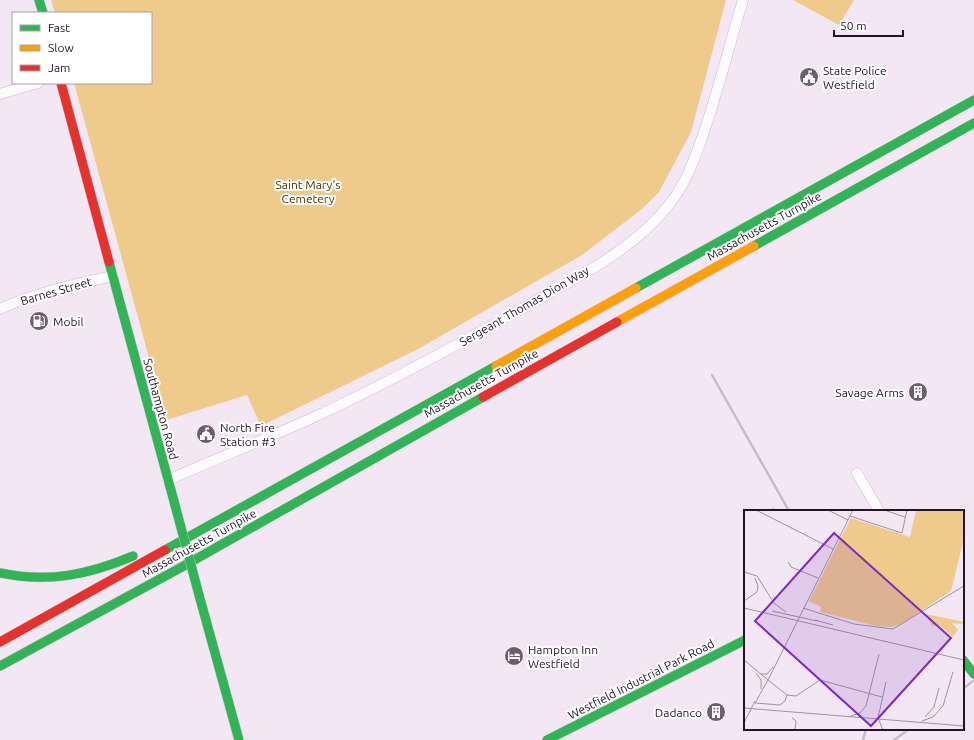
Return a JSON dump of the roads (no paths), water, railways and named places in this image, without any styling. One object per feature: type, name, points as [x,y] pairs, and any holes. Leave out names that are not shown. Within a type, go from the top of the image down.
[{"type":"main road","points":[[39,0],[42,12]]},
{"type":"main road","name":"Southampton Road","points":[[61,84],[112,276],[239,740]]},
{"type":"main road","name":"Massachusetts Turnpike","points":[[0,642],[974,100]]},
{"type":"main road","name":"Massachusetts Turnpike","points":[[0,666],[180,568],[359,466],[974,123]]},
{"type":"main road","points":[[171,536],[298,468],[378,431]]},
{"type":"main road","points":[[0,573],[11,576],[47,578],[74,575],[101,570],[139,554]]},
{"type":"main road","points":[[19,666],[157,584],[180,568]]},
{"type":"main road","name":"Westfield Industrial Park Road","points":[[548,740],[744,640]]},
{"type":"main road","points":[[964,661],[974,674]]},
{"type":"street","name":"Sergeant Thomas Dion Way","points":[[168,480],[325,412],[471,338],[571,281],[612,256],[631,242],[672,202],[690,170],[710,115],[743,0]]},
{"type":"street","points":[[0,94],[35,84]]},
{"type":"street","name":"Barnes Street","points":[[0,309],[15,302],[61,288],[112,276]]},
{"type":"street","points":[[858,473],[878,510]]},
{"type":"railway","points":[[712,375],[788,510]]},
{"type":"railway","points":[[964,688],[974,680]]},
{"type":"railway","points":[[863,740],[866,730]]},
{"type":"railway","points":[[894,740],[908,730]]},
{"type":"place","name":"State Police Westfield","points":[[809,77]]},
{"type":"place","name":"Mobil","points":[[39,321]]},
{"type":"place","name":"Savage Arms","points":[[918,392]]},
{"type":"place","name":"North Fire Station #3","points":[[206,434]]},
{"type":"place","name":"Hampton Inn Westfield","points":[[514,656]]},
{"type":"place","name":"Dadanco","points":[[716,712]]},
{"type":"park label","name":"Saint Mary's Cemetery","points":[[308,191]]}]
